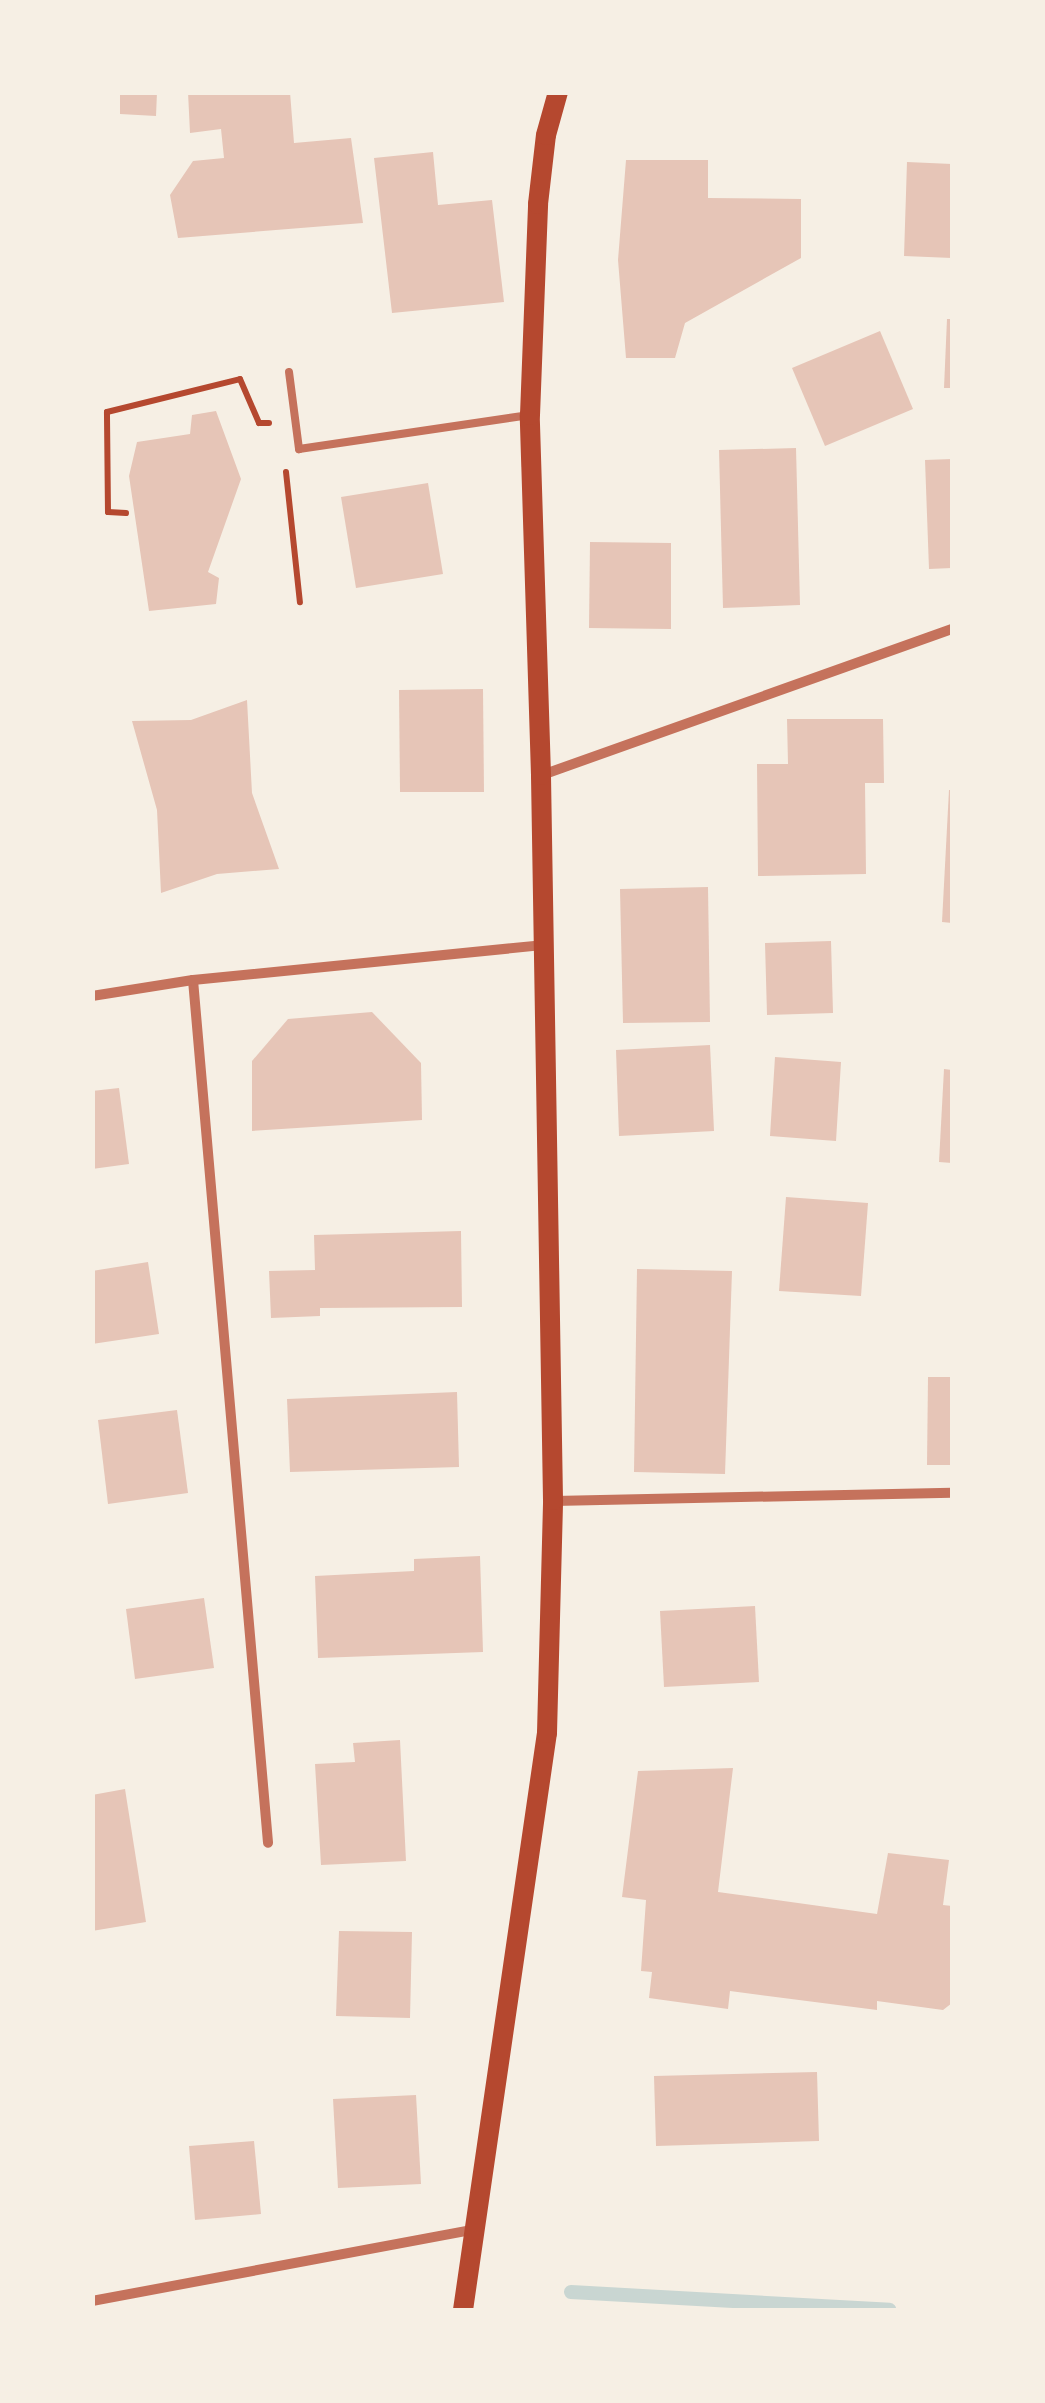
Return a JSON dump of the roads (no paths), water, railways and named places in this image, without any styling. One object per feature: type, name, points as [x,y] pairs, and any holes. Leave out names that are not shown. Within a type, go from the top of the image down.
[{"type":"main road","points":[[463,2310],[547,1733],[553,1500],[541,776],[530,416],[538,204],[546,135],[558,92]]},
{"type":"street","points":[[541,776],[952,629]]},
{"type":"street","points":[[92,996],[193,980],[542,945]]},
{"type":"street","points":[[193,980],[268,1843]]},
{"type":"street","points":[[553,1500],[952,1493]]},
{"type":"street","points":[[92,2302],[474,2230]]},
{"type":"lane","points":[[289,372],[298,449],[530,416]]},
{"type":"waterway","points":[[571,2292],[889,2310]]}]
